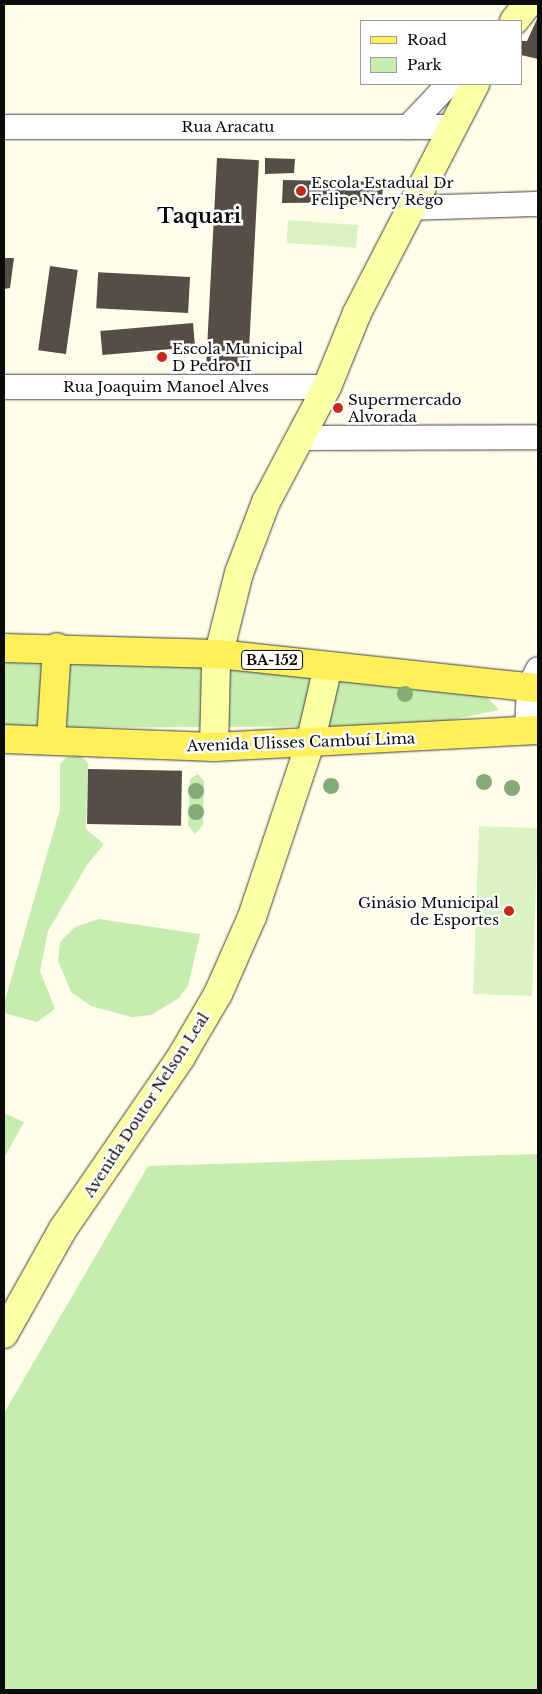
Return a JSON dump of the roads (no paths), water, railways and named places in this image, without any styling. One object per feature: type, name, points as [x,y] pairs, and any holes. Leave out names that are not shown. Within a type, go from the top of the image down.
[{"type":"main road","name":"BA-152","points":[[4,648],[57,647],[218,654],[328,666],[535,681]]},
{"type":"main road","points":[[50,740],[57,647]]},
{"type":"main road","name":"Avenida Ulisses Cambuí Lima","points":[[4,739],[214,747],[310,744],[532,731]]},
{"type":"street","points":[[515,20],[528,4]]},
{"type":"street","points":[[408,128],[448,85]]},
{"type":"street","points":[[214,747],[218,654],[227,606],[263,511],[303,438],[327,387],[357,313],[474,85]]},
{"type":"street","name":"Rua Aracatu","points":[[4,127],[453,127]]},
{"type":"street","points":[[410,208],[538,204]]},
{"type":"street","name":"Rua Joaquim Manoel Alves","points":[[4,386],[327,387]]},
{"type":"street","points":[[303,438],[538,437]]},
{"type":"street","name":"Avenida Doutor Nelson Leal","points":[[4,1334],[63,1229],[181,1057],[218,994],[252,917],[310,744],[328,666]]},
{"type":"street","points":[[532,731],[535,681]]},
{"type":"place","name":"Escola Estadual Dr Felipe Nery Rêgo","points":[[301,191]]},
{"type":"place","name":"Escola Municipal D Pedro II","points":[[162,357]]},
{"type":"place","name":"Supermercado Alvorada","points":[[338,408]]},
{"type":"place","name":"Ginásio Municipal de Esportes","points":[[509,911]]},
{"type":"district","name":"Taquari","points":[[199,216]]}]
